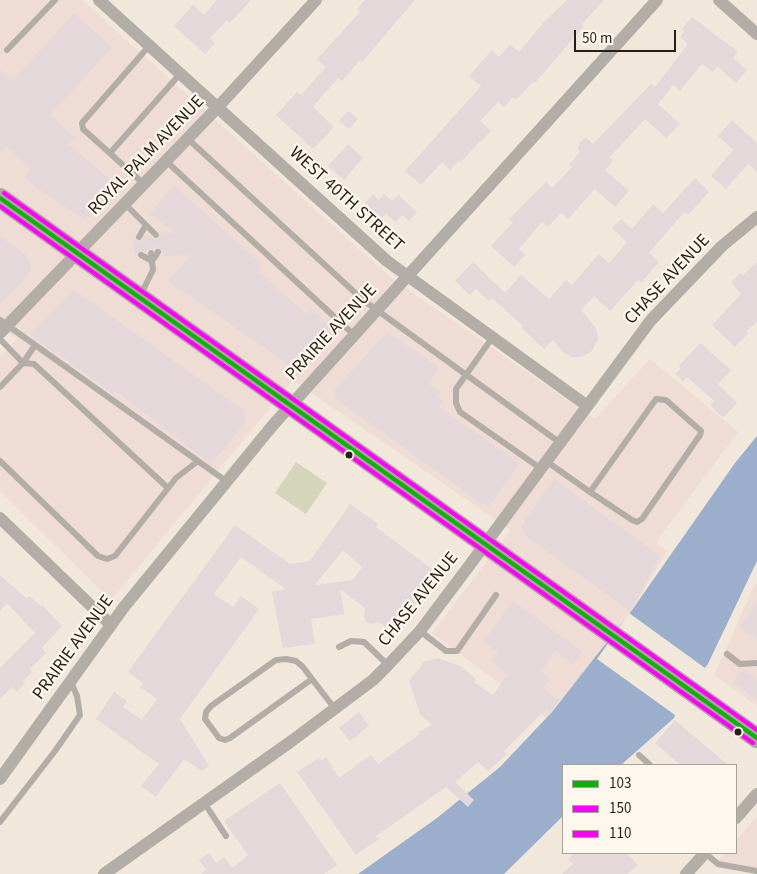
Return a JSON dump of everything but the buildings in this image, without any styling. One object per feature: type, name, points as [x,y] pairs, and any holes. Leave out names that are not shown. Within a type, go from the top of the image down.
[{"type":"main road","points":[[0,198],[757,738]]},
{"type":"street","name":"WEST 40TH STREET","points":[[99,0],[387,261],[586,405]]},
{"type":"street","name":"ROYAL PALM AVENUE","points":[[2,326],[78,254],[188,139],[316,0]]},
{"type":"street","name":"PRAIRIE AVENUE","points":[[0,780],[111,625],[226,481],[290,405],[378,310],[656,0]]},
{"type":"street","points":[[719,0],[757,34]]},
{"type":"street","name":"CHASE AVENUE","points":[[104,874],[205,804],[335,709],[388,665],[420,631],[650,320],[722,246],[757,217]]},
{"type":"street","points":[[0,518],[111,625]]},
{"type":"street","points":[[737,817],[757,794]]},
{"type":"street","points":[[686,874],[704,854]]},
{"type":"lane","points":[[7,50],[55,0]]},
{"type":"lane","points":[[144,184],[82,128],[82,124],[149,46]]},
{"type":"lane","points":[[110,153],[180,74]]},
{"type":"lane","points":[[188,139],[363,300],[559,442]]},
{"type":"lane","points":[[166,161],[354,335]]},
{"type":"lane","points":[[126,204],[156,235]]},
{"type":"lane","points":[[146,225],[148,236]]},
{"type":"lane","points":[[139,237],[146,225]]},
{"type":"lane","points":[[140,298],[153,270],[152,261],[154,253]]},
{"type":"lane","points":[[142,255],[152,261]]},
{"type":"lane","points":[[2,326],[35,345],[226,481]]},
{"type":"lane","points":[[492,338],[456,389],[455,396],[460,412],[637,522],[642,519],[701,431],[666,400],[656,399],[590,492]]},
{"type":"lane","points":[[0,339],[23,362],[34,364],[168,488]]},
{"type":"lane","points":[[0,387],[23,362],[35,345]]},
{"type":"lane","points":[[0,461],[98,556],[107,559],[115,556],[168,488],[198,461]]},
{"type":"lane","points":[[420,631],[446,651],[452,652],[457,650],[496,595]]},
{"type":"lane","points":[[340,646],[351,641],[364,642],[388,665]]},
{"type":"lane","points":[[727,654],[740,664],[757,662]]},
{"type":"lane","points":[[312,679],[230,738],[219,738],[205,719],[206,712],[211,706],[276,660],[296,661],[312,679],[335,709]]},
{"type":"lane","points":[[0,822],[55,751],[80,714],[77,696],[71,682]]},
{"type":"lane","points":[[639,755],[649,764]]},
{"type":"lane","points":[[205,804],[226,836]]},
{"type":"lane","points":[[706,854],[718,864],[757,871]]},
{"type":"shaded area","points":[[0,0],[82,0],[390,277],[595,419],[650,359],[738,432],[656,542],[667,551],[630,612],[595,659],[546,718],[432,633],[511,530],[293,380],[111,600],[0,491],[0,357],[17,339],[0,327]]},
{"type":"shaded area","points":[[755,584],[757,586],[757,706],[714,675]]},
{"type":"shaded area","points":[[757,816],[757,874],[712,867],[724,854],[737,854],[737,839]]},
{"type":"green space","points":[[296,462],[327,483],[306,514],[275,493]]},
{"type":"water","points":[[757,436],[757,561],[706,668],[674,718],[622,764],[562,764],[562,817],[504,874],[358,874],[437,818],[500,767],[552,712],[632,610],[735,463]]},
{"type":"pier","points":[[629,613],[705,668],[707,665],[709,667],[676,719],[674,718],[675,715],[597,659]]},
{"type":"transit line","name":"110","points":[[4,193],[757,730]]},
{"type":"transit line","name":"103","points":[[0,198],[757,738]]},
{"type":"transit line","name":"150","points":[[0,206],[753,743]]}]
